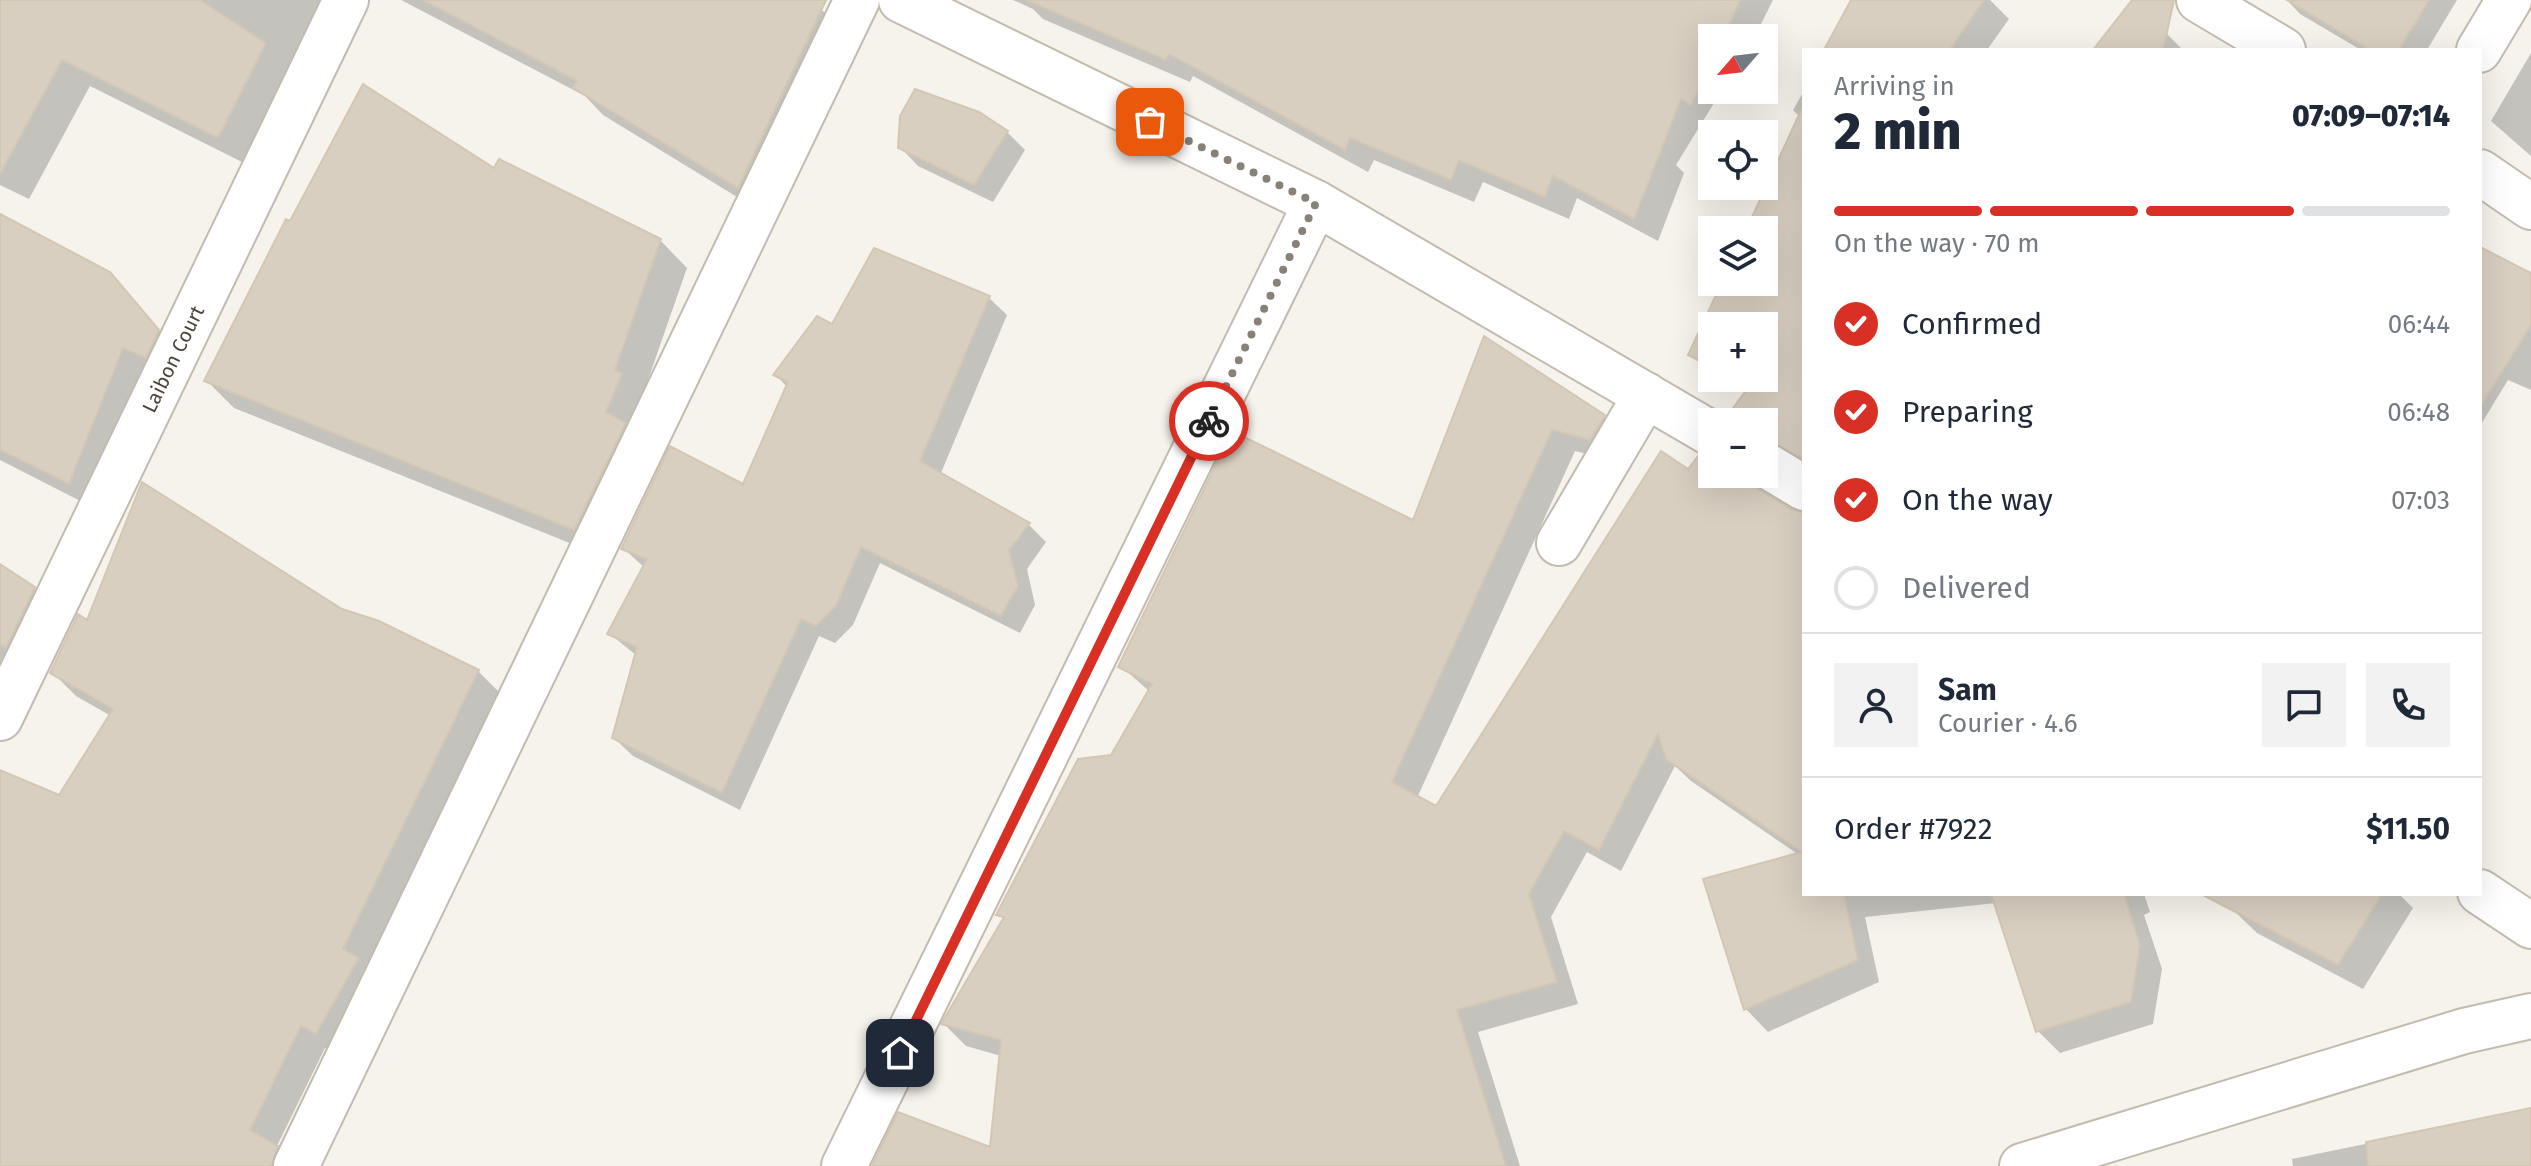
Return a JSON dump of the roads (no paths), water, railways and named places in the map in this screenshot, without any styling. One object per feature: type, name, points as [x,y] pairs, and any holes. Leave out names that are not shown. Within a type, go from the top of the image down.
[{"type":"street","name":"Laibon Court","points":[[0,718],[346,0]]},
{"type":"street","points":[[296,1166],[857,0]]},
{"type":"street","points":[[901,0],[1316,203],[1698,426]]},
{"type":"street","points":[[2199,0],[2280,48]]},
{"type":"street","points":[[2480,48],[2509,0]]},
{"type":"street","points":[[2482,173],[2531,207]]},
{"type":"street","points":[[844,1166],[1316,203]]},
{"type":"street","points":[[1559,543],[1646,395]]},
{"type":"street","points":[[1778,472],[1802,487]]},
{"type":"street","points":[[2482,893],[2531,926]]},
{"type":"street","points":[[2022,1166],[2464,1031],[2531,1016]]}]
